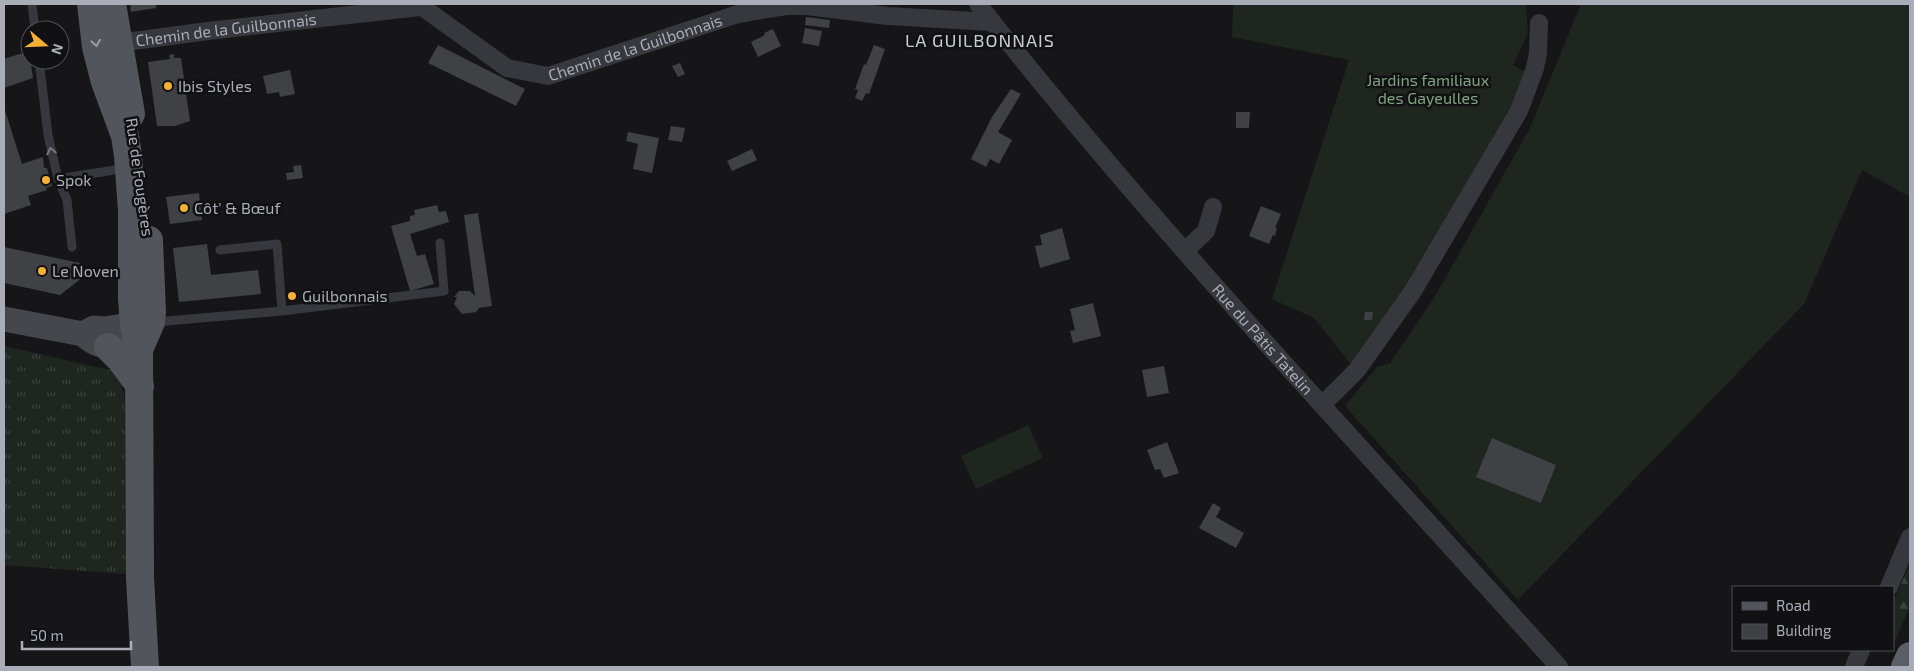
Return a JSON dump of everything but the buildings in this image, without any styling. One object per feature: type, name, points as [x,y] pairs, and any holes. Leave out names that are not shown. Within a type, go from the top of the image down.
[{"type":"highway","points":[[1905,667],[1910,656]]},
{"type":"main road","points":[[90,4],[96,47],[105,82],[125,136],[130,168],[140,333],[140,578],[145,667]]},
{"type":"main road","name":"Rue de Fougères","points":[[112,4],[148,221],[152,300],[140,333]]},
{"type":"main road","points":[[4,319],[83,334],[91,342],[108,347],[120,346],[140,333]]},
{"type":"main road","points":[[83,334],[94,328],[140,333]]},
{"type":"main road","points":[[108,347],[120,359],[140,386]]},
{"type":"street","name":"Rue du Pâtis Tatelin","points":[[978,4],[1185,251],[1559,667]]},
{"type":"street","name":"Chemin de la Guilbonnais","points":[[118,43],[208,31],[420,8],[425,9],[507,68],[548,76],[738,14],[786,6],[807,6],[888,16],[992,22]]},
{"type":"street","points":[[1322,404],[1357,370],[1413,291],[1519,111],[1535,68],[1540,23]]},
{"type":"street","points":[[1185,251],[1206,231],[1213,206]]},
{"type":"street","points":[[1888,586],[1910,537]]},
{"type":"street","points":[[1854,667],[1861,651]]},
{"type":"lane","points":[[32,4],[34,20]]},
{"type":"lane","points":[[40,70],[48,136],[58,179],[67,200],[72,247]]},
{"type":"lane","points":[[58,179],[130,168]]},
{"type":"lane","points":[[140,333],[282,311],[444,291],[440,243]]},
{"type":"lane","points":[[220,250],[277,244],[282,311]]},
{"type":"green space","name":"Jardins familiaux des Gayeulles","points":[[1233,4],[1526,4],[1528,33],[1513,65],[1525,72],[1510,117],[1414,282],[1353,367],[1314,318],[1272,299],[1349,60],[1232,37]]},
{"type":"green space","points":[[1570,4],[1910,4],[1910,197],[1862,170],[1804,304],[1518,600],[1345,406],[1377,367],[1390,363],[1434,298],[1530,128],[1580,6]]},
{"type":"green space","points":[[4,346],[114,371],[121,382],[125,402],[126,574],[4,565]]},
{"type":"green space","points":[[1028,425],[1043,458],[976,489],[961,456]]},
{"type":"green space","points":[[1910,564],[1910,606],[1894,644],[1894,600]]},
{"type":"place","name":"Ibis Styles","points":[[168,86]]},
{"type":"place","name":"Spok","points":[[46,180]]},
{"type":"place","name":"Côt' & Bœuf","points":[[184,208]]},
{"type":"place","name":"Le Noven","points":[[42,271]]},
{"type":"place","name":"Guilbonnais","points":[[292,296]]},
{"type":"district","name":"LA GUILBONNAIS","points":[[980,41]]}]
